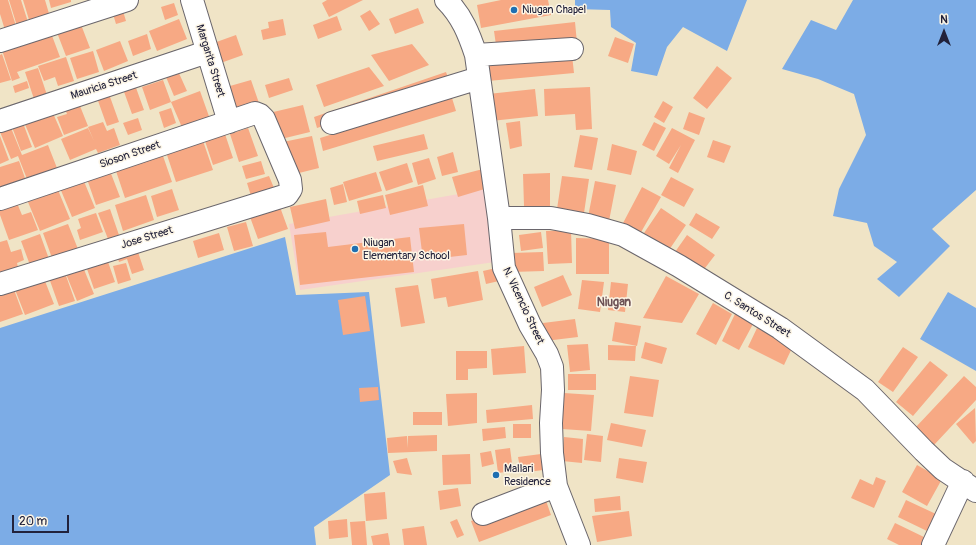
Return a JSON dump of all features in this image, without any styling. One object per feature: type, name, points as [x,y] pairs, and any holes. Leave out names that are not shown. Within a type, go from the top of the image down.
[{"type":"street","points":[[0,41],[127,0]]},
{"type":"street","name":"Margarita Street","points":[[192,0],[229,122]]},
{"type":"street","name":"N. Vicencio Street","points":[[446,0],[463,21],[470,35],[476,55],[499,218],[504,268],[530,325],[547,354],[552,368],[552,454],[556,486],[579,545]]},
{"type":"street","points":[[476,55],[572,49]]},
{"type":"street","name":"Mauricia Street","points":[[0,121],[207,52]]},
{"type":"street","points":[[332,123],[479,78]]},
{"type":"street","name":"Sioson Street","points":[[0,199],[255,113],[264,119],[290,180],[291,189]]},
{"type":"street","name":"Jose Street","points":[[0,284],[287,195],[291,189]]},
{"type":"street","name":"C. Santos Street","points":[[499,218],[551,218],[588,225],[623,235],[679,266],[780,328],[865,390],[943,469],[970,486]]},
{"type":"street","points":[[482,514],[556,486]]},
{"type":"street","points":[[933,545],[970,486]]},
{"type":"shaded area","name":"Niugan Elementary School","points":[[487,189],[495,262],[300,290],[289,224]]},
{"type":"water","points":[[575,0],[747,0],[727,51],[683,27],[667,47],[657,76],[631,71],[636,43],[611,27],[610,10],[575,9]]},
{"type":"water","points":[[853,0],[976,0],[976,190],[932,229],[950,246],[899,297],[877,279],[897,262],[874,246],[867,223],[833,216],[839,189],[866,135],[854,94],[818,79],[782,69],[811,20],[836,30]]},
{"type":"water","points":[[285,237],[296,295],[369,292],[390,475],[314,527],[316,545],[0,545],[0,328]]},
{"type":"water","points":[[948,292],[976,308],[976,371],[920,339]]},
{"type":"building","points":[[0,0],[8,0],[16,26],[5,30],[0,14]]},
{"type":"building","points":[[9,0],[21,0],[28,22],[17,26]]},
{"type":"building","points":[[23,0],[45,0],[50,17],[30,23]]},
{"type":"building","points":[[49,0],[71,0],[71,2],[51,8]]},
{"type":"building","points":[[327,0],[363,0],[329,17],[322,3]]},
{"type":"building","name":"Niugan Chapel","points":[[501,0],[548,0],[551,15],[481,28],[477,5]]},
{"type":"building","points":[[174,3],[178,15],[165,20],[161,7]]},
{"type":"building","points":[[418,8],[424,23],[395,34],[389,19]]},
{"type":"building","points":[[370,10],[380,24],[369,31],[360,16]]},
{"type":"building","points":[[123,11],[126,21],[116,24],[113,14]]},
{"type":"building","points":[[337,16],[342,30],[318,39],[313,25]]},
{"type":"building","points":[[179,19],[187,39],[157,51],[149,31]]},
{"type":"building","points":[[283,19],[286,35],[263,40],[261,30],[269,28],[268,22]]},
{"type":"building","points":[[80,22],[90,48],[66,56],[56,30]]},
{"type":"building","points":[[575,22],[577,43],[497,52],[494,31]]},
{"type":"building","points":[[51,33],[60,57],[17,72],[20,78],[12,81],[2,50]]},
{"type":"building","points":[[147,34],[151,49],[133,56],[128,41]]},
{"type":"building","points":[[236,35],[243,55],[215,65],[208,45]]},
{"type":"building","points":[[615,37],[634,44],[628,63],[608,56]]},
{"type":"building","points":[[120,41],[128,61],[104,71],[96,50]]},
{"type":"building","points":[[412,44],[429,65],[389,81],[371,55]]},
{"type":"building","points":[[93,51],[99,72],[77,79],[70,58]]},
{"type":"building","points":[[2,54],[11,80],[0,83],[0,55]]},
{"type":"building","points":[[572,55],[574,73],[488,81],[486,62]]},
{"type":"building","points":[[66,57],[74,81],[58,86],[55,77],[44,81],[38,66]]},
{"type":"building","points":[[717,66],[732,78],[707,109],[693,98]]},
{"type":"building","points":[[369,67],[384,86],[324,107],[316,85]]},
{"type":"building","points":[[38,68],[47,95],[34,99],[25,72]]},
{"type":"building","points":[[178,71],[187,91],[174,96],[166,77]]},
{"type":"building","points":[[446,72],[450,83],[317,128],[314,117]]},
{"type":"building","points":[[289,78],[293,90],[269,98],[265,85]]},
{"type":"building","points":[[163,80],[171,102],[150,110],[142,87]]},
{"type":"building","points":[[251,80],[260,106],[231,115],[223,88]]},
{"type":"building","points":[[27,81],[29,88],[15,93],[13,86]]},
{"type":"building","points":[[135,85],[144,110],[132,114],[123,89]]},
{"type":"building","points":[[590,87],[592,129],[576,130],[575,114],[545,116],[544,89]]},
{"type":"building","points":[[535,89],[538,116],[491,121],[488,94]]},
{"type":"building","points":[[200,91],[211,122],[184,132],[171,102]]},
{"type":"building","points":[[109,94],[119,122],[107,126],[97,98]]},
{"type":"building","points":[[452,98],[456,111],[323,151],[320,138]]},
{"type":"building","points":[[78,101],[88,126],[64,135],[57,117],[67,114],[64,106]]},
{"type":"building","points":[[663,101],[673,107],[664,123],[654,117]]},
{"type":"building","points":[[303,105],[310,132],[277,140],[269,113]]},
{"type":"building","points":[[171,108],[176,123],[164,128],[159,112]]},
{"type":"building","points":[[52,111],[63,136],[35,148],[24,122]]},
{"type":"building","points":[[689,112],[705,118],[699,135],[683,129]]},
{"type":"building","points":[[138,118],[142,130],[128,135],[123,123]]},
{"type":"building","points":[[520,121],[522,146],[510,149],[506,123]]},
{"type":"building","points":[[103,122],[107,131],[114,128],[120,145],[98,153],[96,149],[70,160],[61,139],[88,128],[94,141],[88,127]]},
{"type":"building","points":[[654,122],[666,128],[654,151],[642,145]]},
{"type":"building","points":[[23,123],[32,147],[21,151],[12,127]]},
{"type":"building","points":[[11,128],[22,155],[48,145],[57,168],[27,179],[18,156],[11,159],[0,132]]},
{"type":"building","points":[[248,128],[258,156],[239,162],[230,134]]},
{"type":"building","points":[[672,128],[695,140],[678,173],[669,168],[681,145],[669,164],[656,156]]},
{"type":"building","points":[[224,131],[233,158],[213,165],[204,138]]},
{"type":"building","points":[[424,134],[428,149],[377,161],[373,146]]},
{"type":"building","points":[[580,135],[598,138],[592,170],[574,167]]},
{"type":"building","points":[[0,136],[9,160],[0,164]]},
{"type":"building","points":[[312,136],[319,168],[291,175],[283,142]]},
{"type":"building","points":[[713,140],[731,146],[724,163],[707,157]]},
{"type":"building","points":[[203,141],[213,170],[176,182],[166,152]]},
{"type":"building","points":[[612,144],[637,151],[631,175],[607,170]]},
{"type":"building","points":[[453,152],[458,172],[442,176],[437,157]]},
{"type":"building","points":[[163,156],[172,182],[125,198],[116,171]]},
{"type":"building","points":[[429,158],[436,179],[418,185],[412,163]]},
{"type":"building","points":[[19,161],[26,181],[2,190],[0,186],[0,167]]},
{"type":"building","points":[[261,161],[265,174],[246,179],[242,166]]},
{"type":"building","points":[[407,163],[413,182],[386,191],[379,172]]},
{"type":"building","points":[[483,169],[488,188],[458,197],[452,177]]},
{"type":"building","points":[[110,171],[120,197],[96,205],[87,179]]},
{"type":"building","points":[[376,172],[382,191],[349,201],[343,182]]},
{"type":"building","points":[[550,173],[550,206],[524,206],[523,174]]},
{"type":"building","points":[[269,176],[274,188],[251,196],[247,183]]},
{"type":"building","points":[[562,176],[589,179],[584,213],[557,209]]},
{"type":"building","points":[[671,177],[694,189],[684,207],[661,195]]},
{"type":"building","points":[[83,179],[95,208],[72,217],[60,188]]},
{"type":"building","points":[[595,181],[616,185],[609,221],[588,217]]},
{"type":"building","points":[[343,184],[347,202],[334,205],[330,188]]},
{"type":"building","points":[[423,185],[428,206],[390,215],[385,195]]},
{"type":"building","points":[[642,187],[661,197],[640,234],[622,225]]},
{"type":"building","points":[[172,189],[179,210],[157,217],[151,196]]},
{"type":"building","points":[[58,190],[70,219],[40,231],[28,202]]},
{"type":"building","points":[[146,195],[154,220],[123,231],[115,205]]},
{"type":"building","points":[[383,195],[386,208],[360,214],[357,201]]},
{"type":"building","points":[[326,199],[330,221],[295,229],[290,207]]},
{"type":"building","points":[[17,203],[22,215],[31,212],[38,230],[9,240],[0,215],[0,209]]},
{"type":"building","points":[[280,207],[288,229],[258,239],[250,217]]},
{"type":"building","points":[[661,208],[686,225],[669,250],[644,233]]},
{"type":"building","points":[[110,209],[119,235],[108,239],[98,213]]},
{"type":"building","points":[[96,213],[103,232],[80,240],[77,230],[81,228],[78,219]]},
{"type":"building","points":[[696,213],[720,227],[712,239],[689,225]]},
{"type":"building","points":[[246,222],[253,246],[234,251],[227,227]]},
{"type":"building","points":[[68,224],[78,249],[52,258],[43,233]]},
{"type":"building","points":[[464,224],[467,255],[423,260],[419,228]]},
{"type":"building","points":[[571,230],[572,263],[548,264],[546,231]]},
{"type":"building","points":[[326,232],[328,247],[410,237],[414,272],[300,285],[294,235]]},
{"type":"building","points":[[541,232],[543,248],[521,251],[519,235]]},
{"type":"building","points":[[219,233],[224,250],[198,258],[193,241]]},
{"type":"building","points":[[40,234],[49,259],[30,265],[21,241]]},
{"type":"building","points":[[687,235],[715,255],[702,272],[675,252]]},
{"type":"building","points":[[576,238],[609,239],[609,274],[576,274]]},
{"type":"building","points":[[7,240],[11,252],[21,249],[24,260],[17,263],[18,267],[0,272],[0,242]]},
{"type":"building","points":[[136,246],[144,270],[132,274],[127,259],[119,262],[116,253]]},
{"type":"building","points":[[543,252],[544,271],[512,272],[511,253]]},
{"type":"building","points":[[107,259],[115,282],[94,289],[86,266]]},
{"type":"building","points":[[126,263],[131,280],[118,284],[113,266]]},
{"type":"building","points":[[83,267],[94,294],[77,301],[66,274]]},
{"type":"building","points":[[496,268],[499,281],[486,284],[483,271]]},
{"type":"building","points":[[478,271],[483,300],[448,307],[446,297],[434,299],[431,279]]},
{"type":"building","points":[[65,273],[75,301],[59,306],[49,278]]},
{"type":"building","points":[[563,275],[572,295],[542,307],[534,287]]},
{"type":"building","points":[[43,276],[54,304],[25,315],[14,287]]},
{"type":"building","points":[[666,276],[699,294],[682,323],[643,318]]},
{"type":"building","points":[[582,280],[604,282],[600,312],[578,309]]},
{"type":"building","points":[[611,282],[628,284],[625,312],[608,310]]},
{"type":"building","points":[[418,285],[425,323],[401,327],[395,288]]},
{"type":"building","points":[[13,287],[23,314],[0,322],[0,292]]},
{"type":"building","points":[[365,296],[370,331],[343,335],[338,300]]},
{"type":"building","points":[[713,303],[732,314],[716,345],[696,334]]},
{"type":"building","points":[[735,314],[753,324],[739,350],[722,341]]},
{"type":"building","points":[[575,319],[578,337],[545,341],[543,323]]},
{"type":"building","points":[[615,322],[641,326],[637,346],[612,341]]},
{"type":"building","points":[[757,328],[793,346],[784,365],[748,347]]},
{"type":"building","points":[[645,342],[667,348],[662,364],[641,358]]},
{"type":"building","points":[[588,344],[590,370],[570,372],[567,345]]},
{"type":"building","points":[[608,345],[636,346],[635,361],[608,360]]},
{"type":"building","points":[[524,346],[526,373],[493,375],[491,349]]},
{"type":"building","points":[[903,347],[918,357],[893,392],[878,382]]},
{"type":"building","points":[[456,351],[487,351],[487,368],[468,369],[468,380],[456,380]]},
{"type":"building","points":[[930,361],[948,375],[913,416],[896,402]]},
{"type":"building","points":[[568,374],[596,374],[596,390],[568,390]]},
{"type":"building","points":[[630,376],[659,380],[653,417],[624,413]]},
{"type":"building","points":[[964,376],[976,387],[976,400],[934,445],[915,428]]},
{"type":"building","points":[[378,387],[379,400],[360,402],[359,388]]},
{"type":"building","points":[[477,393],[477,423],[448,426],[446,394]]},
{"type":"building","points":[[564,393],[594,395],[591,431],[562,429]]},
{"type":"building","points":[[532,405],[533,419],[487,423],[486,410]]},
{"type":"building","points":[[975,408],[976,441],[973,444],[956,424]]},
{"type":"building","points":[[413,412],[442,412],[442,425],[413,425]]},
{"type":"building","points":[[611,423],[646,430],[642,447],[607,440]]},
{"type":"building","points":[[513,424],[531,424],[531,438],[513,438]]},
{"type":"building","points":[[505,427],[506,438],[483,441],[482,429]]},
{"type":"building","points":[[587,434],[603,436],[601,462],[584,460]]},
{"type":"building","points":[[437,435],[437,451],[388,453],[387,438],[407,436],[408,448],[408,436]]},
{"type":"building","points":[[564,437],[583,439],[582,463],[562,461]]},
{"type":"building","points":[[510,448],[513,471],[498,473],[495,450]]},
{"type":"building","points":[[491,451],[494,464],[482,467],[480,453]]},
{"type":"building","points":[[470,454],[471,484],[443,485],[442,455]]},
{"type":"building","points":[[541,454],[543,470],[521,473],[518,457]]},
{"type":"building","points":[[407,458],[412,475],[397,473],[393,461]]},
{"type":"building","points":[[619,458],[647,462],[643,483],[616,478]]},
{"type":"building","points":[[917,465],[942,479],[927,506],[902,492]]},
{"type":"building","points":[[876,477],[886,481],[874,508],[851,498],[860,479],[873,485]]},
{"type":"building","points":[[458,488],[461,506],[440,510],[438,491]]},
{"type":"building","points":[[385,492],[387,519],[366,521],[364,494]]},
{"type":"building","points":[[544,495],[551,515],[479,542],[471,521]]},
{"type":"building","points":[[620,496],[621,510],[595,512],[594,499]]},
{"type":"building","points":[[906,500],[936,514],[927,531],[898,517]]},
{"type":"building","points":[[629,511],[632,536],[597,542],[592,516]]},
{"type":"building","points":[[347,519],[348,537],[329,539],[328,521]]},
{"type":"building","points":[[457,519],[464,535],[457,538],[450,522]]},
{"type":"building","points":[[365,521],[367,545],[352,545],[350,522]]},
{"type":"building","points":[[895,523],[926,538],[922,545],[899,545],[887,539]]},
{"type":"building","points":[[424,526],[427,545],[404,545],[402,529]]},
{"type":"building","points":[[388,533],[390,545],[373,545],[371,536]]},
{"type":"place","name":"Niugan Chapel","points":[[514,10]]},
{"type":"place","name":"Niugan Elementary School","points":[[355,249]]},
{"type":"place","name":"Mallari Residence","points":[[496,475]]},
{"type":"district","name":"Niugan","points":[[614,303]]}]
